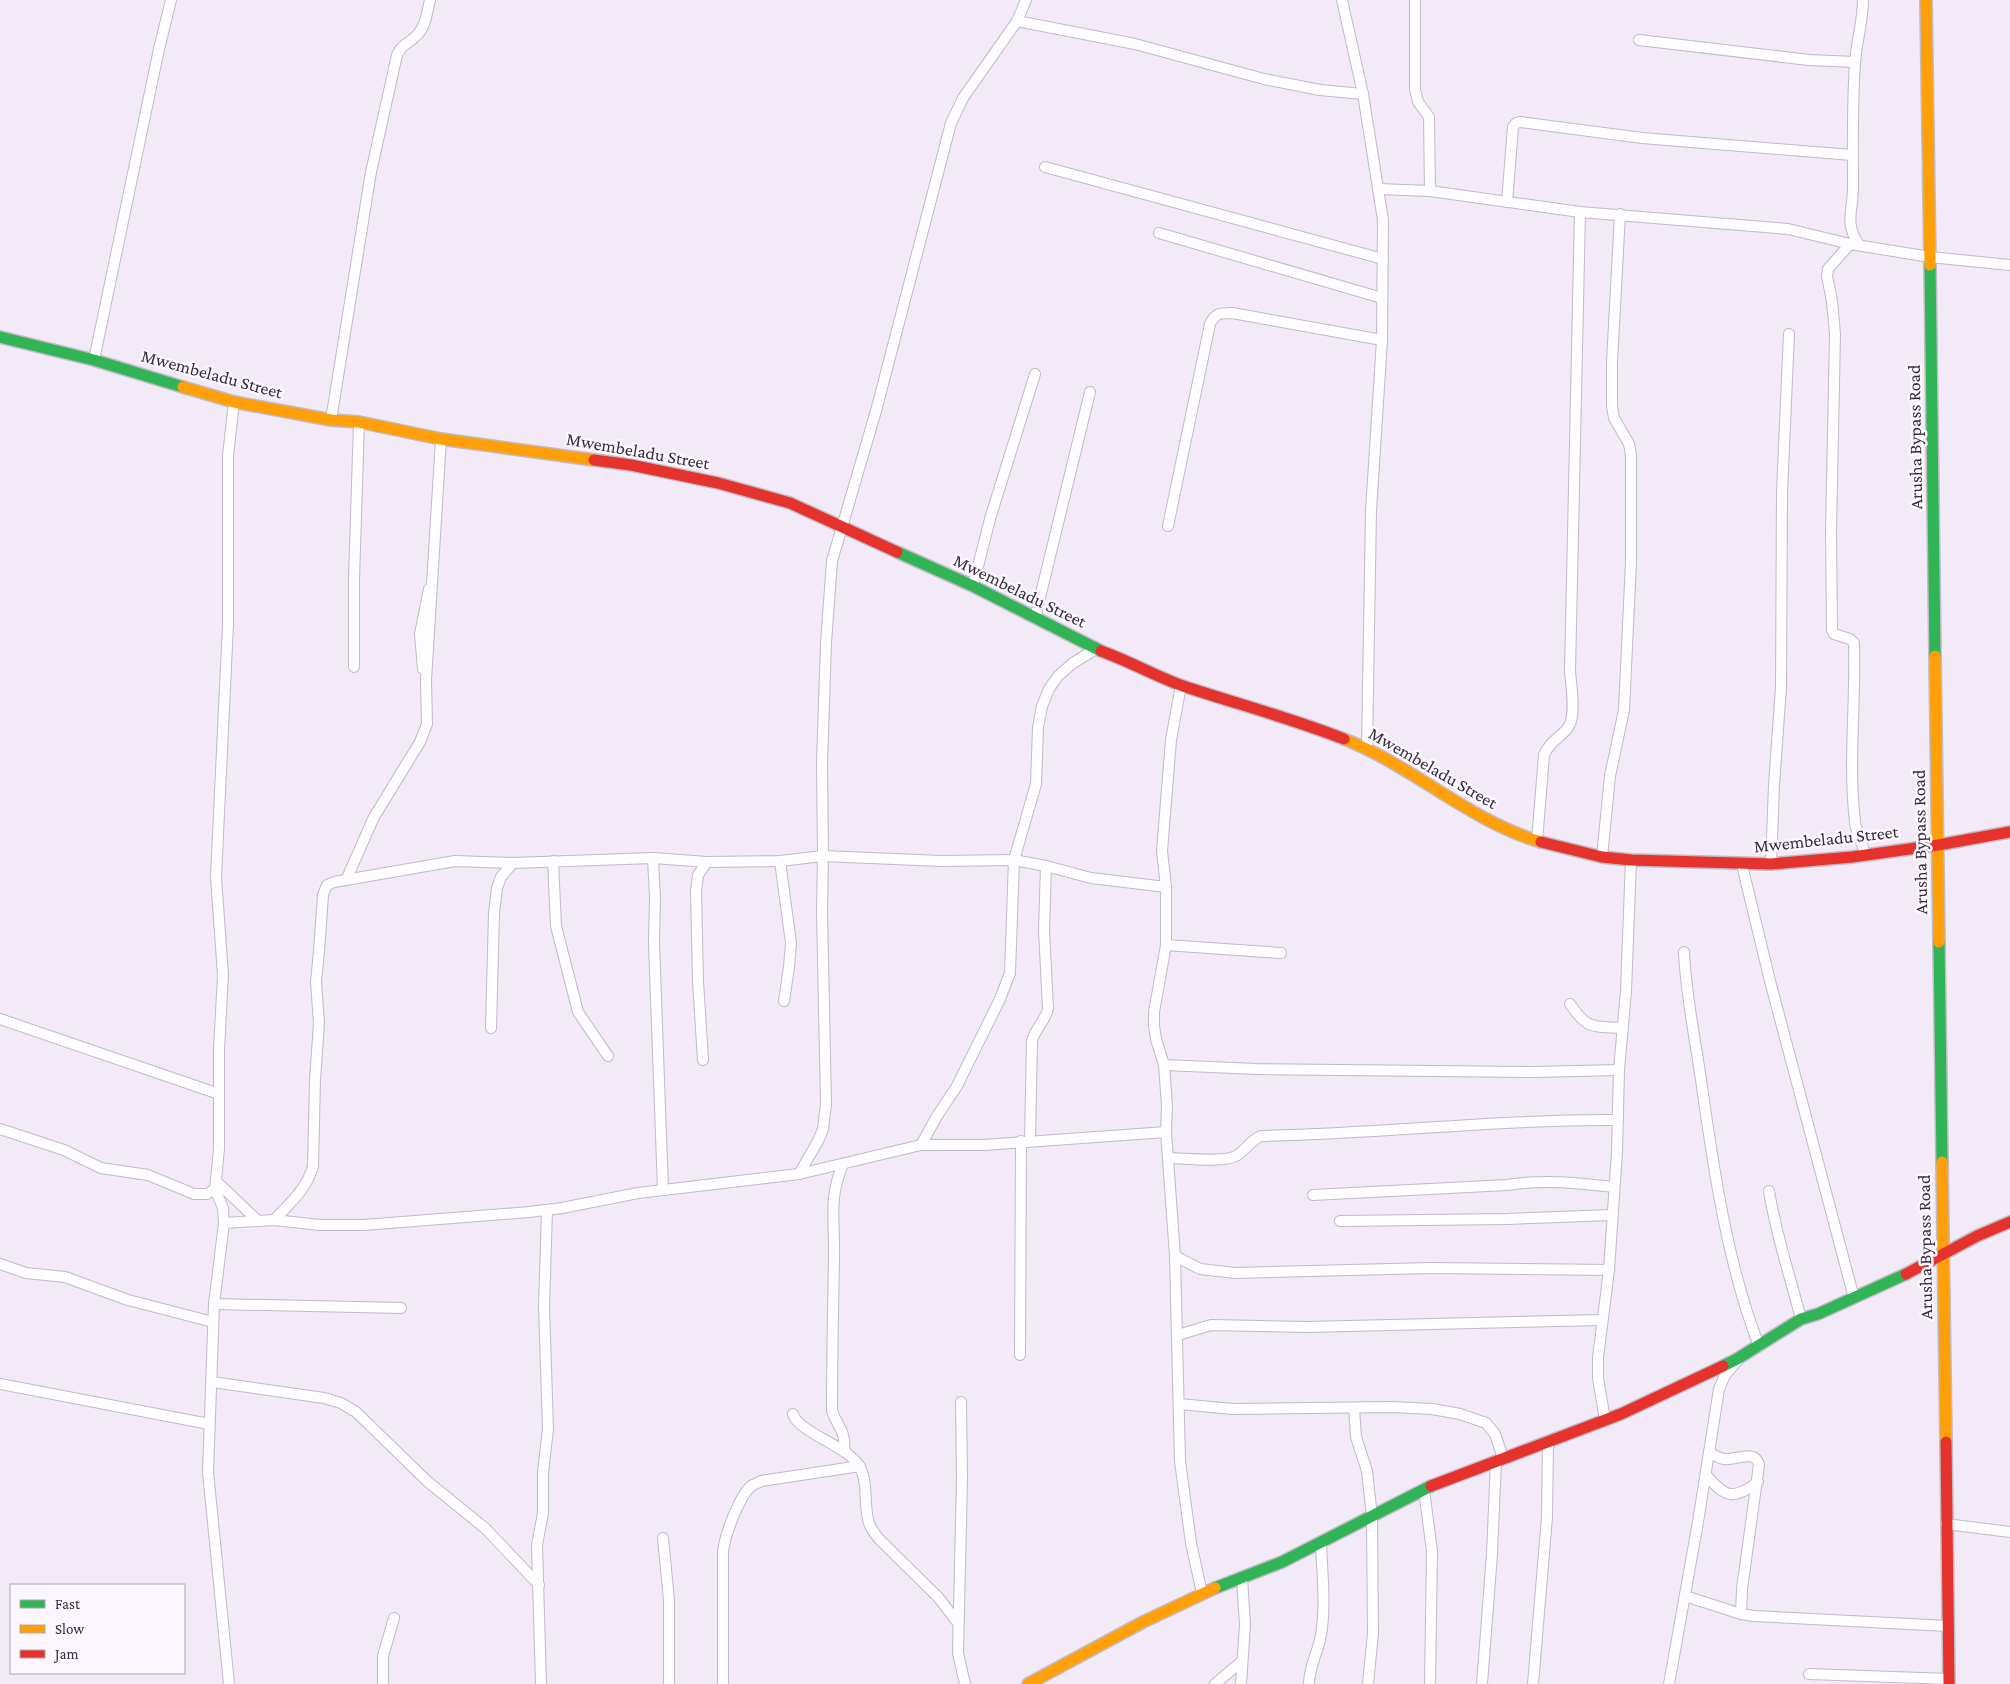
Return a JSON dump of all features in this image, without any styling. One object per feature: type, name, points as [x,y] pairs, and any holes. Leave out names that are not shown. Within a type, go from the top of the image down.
[{"type":"street","points":[[94,360],[159,49],[172,0]]},
{"type":"street","points":[[331,420],[371,172],[397,55],[402,45],[419,33],[424,23],[430,0]]},
{"type":"street","points":[[799,1174],[823,1129],[826,1104],[822,911],[824,856],[822,763],[826,643],[832,561],[876,411],[951,123],[963,98],[1017,21],[1026,0]]},
{"type":"street","points":[[1342,0],[1364,94],[1383,220],[1382,340],[1371,511],[1367,748]]},
{"type":"street","points":[[1415,0],[1415,88],[1418,102],[1429,117],[1430,191]]},
{"type":"street","points":[[1854,245],[1850,231],[1853,189],[1852,155],[1855,62],[1863,0]]},
{"type":"street","name":"Arusha Bypass Road","points":[[1926,0],[1949,1682]]},
{"type":"street","points":[[1017,21],[1135,44],[1264,79],[1320,90],[1364,94]]},
{"type":"street","points":[[1639,40],[1808,60],[1855,62]]},
{"type":"street","points":[[1508,202],[1513,127],[1516,123],[1520,122],[1642,138],[1852,155]]},
{"type":"street","points":[[1045,167],[1383,259]]},
{"type":"street","points":[[1379,189],[1430,191],[1580,212],[1788,229],[1854,245],[1930,257],[2010,265]]},
{"type":"street","points":[[1537,841],[1544,755],[1549,746],[1570,726],[1573,716],[1570,671],[1580,212]]},
{"type":"street","points":[[1602,857],[1610,776],[1624,710],[1631,562],[1629,444],[1614,418],[1612,406],[1612,362],[1620,214]]},
{"type":"street","points":[[1160,233],[1382,298]]},
{"type":"street","points":[[1854,245],[1828,269],[1826,276],[1832,301],[1835,334],[1831,532],[1832,630],[1834,634],[1850,639],[1854,643],[1852,775],[1855,824],[1865,855]]},
{"type":"street","points":[[1168,526],[1213,316],[1219,313],[1232,313],[1382,340]]},
{"type":"street","points":[[1771,864],[1780,687],[1782,492],[1789,334]]},
{"type":"street","name":"Mwembeladu Street","points":[[0,337],[94,360],[234,402],[331,420],[359,422],[441,439],[630,465],[718,483],[790,504],[973,586],[1096,648],[1181,685],[1306,724],[1367,748],[1465,808],[1503,828],[1537,841],[1602,857],[1742,865],[1812,862],[1938,845],[2010,832]]},
{"type":"street","points":[[973,586],[990,519],[1035,374]]},
{"type":"street","points":[[1035,618],[1090,392]]},
{"type":"street","points":[[229,1684],[208,1472],[214,1304],[224,1223],[223,1208],[215,1185],[219,1149],[219,1050],[223,975],[216,878],[228,624],[228,456],[234,402]]},
{"type":"street","points":[[354,667],[354,579],[359,422]]},
{"type":"street","points":[[347,878],[374,817],[423,735],[428,713],[426,686],[441,439]]},
{"type":"street","points":[[921,1144],[957,1086],[1000,999],[1010,973],[1014,860],[1036,784],[1038,728],[1042,706],[1049,689],[1058,676],[1096,648]]},
{"type":"street","points":[[1181,685],[1171,740],[1163,842],[1166,887],[1166,944],[1154,1012],[1156,1039],[1164,1065],[1166,1132],[1176,1256],[1179,1442],[1184,1496],[1202,1593]]},
{"type":"street","points":[[274,1220],[303,1190],[310,1178],[313,1166],[315,1080],[319,1023],[316,982],[323,895],[327,885],[347,878],[455,861],[512,863],[653,858],[707,862],[780,861],[824,856],[941,861],[1014,860],[1091,878],[1166,887]]},
{"type":"street","points":[[653,858],[655,898],[654,952],[663,1190]]},
{"type":"street","points":[[1605,1420],[1598,1378],[1598,1358],[1609,1270],[1631,860]]},
{"type":"street","points":[[780,861],[791,943],[784,1001]]},
{"type":"street","points":[[553,862],[556,926],[578,1012],[608,1056]]},
{"type":"street","points":[[703,1060],[698,981],[696,891],[698,875],[707,862]]},
{"type":"street","points":[[490,1028],[494,913],[497,888],[501,877],[512,863]]},
{"type":"street","points":[[1742,865],[1770,980],[1854,1298]]},
{"type":"street","points":[[1020,1355],[1019,1292],[1032,1040],[1035,1031],[1046,1017],[1048,1009],[1044,939],[1046,866]]},
{"type":"street","points":[[1166,944],[1281,953]]},
{"type":"street","points":[[1684,952],[1687,1002],[1720,1197],[1750,1325],[1759,1346]]},
{"type":"street","points":[[1570,1004],[1587,1025],[1623,1028]]},
{"type":"street","points":[[0,1019],[219,1094]]},
{"type":"street","points":[[1164,1065],[1257,1069],[1534,1072],[1619,1070]]},
{"type":"street","points":[[1168,1158],[1224,1159],[1234,1157],[1261,1136],[1361,1133],[1530,1121],[1618,1120]]},
{"type":"street","points":[[0,1129],[64,1150],[102,1168],[148,1175],[194,1194],[207,1194],[215,1185]]},
{"type":"street","points":[[0,1137],[11,1132]]},
{"type":"street","points":[[224,1223],[274,1220],[320,1225],[364,1226],[547,1210],[663,1190],[766,1176],[799,1174],[921,1144],[983,1145],[1166,1132]]},
{"type":"street","points":[[843,1164],[834,1190],[832,1205],[834,1248],[831,1340],[832,1411],[844,1432],[844,1451]]},
{"type":"street","points":[[1313,1195],[1528,1182],[1566,1181],[1614,1187]]},
{"type":"street","points":[[215,1185],[258,1221]]},
{"type":"street","points":[[1770,1191],[1773,1219],[1801,1319]]},
{"type":"street","points":[[542,1684],[538,1617],[540,1585],[537,1545],[542,1513],[543,1472],[548,1429],[544,1308],[547,1210]]},
{"type":"street","points":[[1340,1220],[1507,1219],[1612,1215]]},
{"type":"street","points":[[1028,1684],[1143,1622],[1202,1593],[1282,1562],[1436,1483],[1605,1420],[1742,1356],[1801,1319],[1818,1314],[1854,1298],[1943,1255],[1977,1236],[2010,1222]]},
{"type":"street","points":[[1176,1256],[1200,1269],[1235,1273],[1430,1268],[1609,1270]]},
{"type":"street","points":[[0,1264],[26,1273],[65,1277],[128,1300],[213,1322]]},
{"type":"street","points":[[214,1304],[401,1308]]},
{"type":"street","points":[[1178,1335],[1211,1325],[1307,1327],[1602,1320]]},
{"type":"street","points":[[1668,1684],[1685,1596],[1719,1389],[1725,1375],[1742,1356]]},
{"type":"street","points":[[212,1382],[341,1402],[356,1412],[427,1481],[486,1529],[540,1585]]},
{"type":"street","points":[[0,1384],[209,1424]]},
{"type":"street","points":[[961,1402],[962,1489],[958,1653],[965,1684]]},
{"type":"street","points":[[1179,1404],[1233,1410],[1400,1407],[1432,1409],[1460,1414],[1486,1423],[1495,1434],[1499,1460],[1482,1684]]},
{"type":"street","points":[[1354,1408],[1356,1438],[1367,1471],[1372,1517],[1373,1633],[1368,1684]]},
{"type":"street","points":[[793,1414],[798,1422],[844,1451],[860,1466],[868,1522],[872,1530],[938,1597],[958,1623]]},
{"type":"street","points":[[1533,1684],[1547,1517],[1548,1442]]},
{"type":"street","points":[[1709,1452],[1722,1459],[1745,1456],[1756,1458],[1759,1466],[1740,1614]]},
{"type":"street","points":[[723,1684],[723,1551],[726,1536],[746,1492],[752,1485],[762,1481],[860,1466]]},
{"type":"street","points":[[1706,1474],[1721,1492],[1729,1495],[1742,1493],[1758,1482]]},
{"type":"street","points":[[1424,1490],[1432,1551],[1430,1684]]},
{"type":"street","points":[[1946,1524],[2010,1532]]},
{"type":"street","points":[[664,1538],[669,1600],[669,1684]]},
{"type":"street","points":[[1309,1684],[1312,1662],[1319,1648],[1322,1633],[1321,1542]]},
{"type":"street","points":[[1241,1684],[1245,1625],[1242,1578]]},
{"type":"street","points":[[1685,1596],[1740,1614],[1948,1626]]},
{"type":"street","points":[[383,1684],[383,1656],[394,1618]]},
{"type":"street","points":[[1215,1684],[1242,1661]]},
{"type":"street","points":[[1808,1674],[1949,1682]]},
{"type":"traffic: fast","points":[[1930,265],[1935,656]]},
{"type":"traffic: fast","points":[[0,337],[94,360],[183,387]]},
{"type":"traffic: fast","points":[[897,552],[973,586],[1101,651]]},
{"type":"traffic: fast","points":[[1939,942],[1942,1162]]},
{"type":"traffic: fast","points":[[1723,1366],[1801,1319],[1818,1314],[1906,1274]]},
{"type":"traffic: fast","points":[[1215,1588],[1282,1562],[1431,1486]]},
{"type":"traffic: slow","points":[[1926,0],[1930,265]]},
{"type":"traffic: slow","points":[[183,387],[234,402],[331,420],[359,422],[441,439],[594,460]]},
{"type":"traffic: slow","points":[[1935,656],[1939,942]]},
{"type":"traffic: slow","points":[[1344,739],[1394,764],[1490,821],[1515,833],[1541,842]]},
{"type":"traffic: slow","points":[[1942,1162],[1946,1442]]},
{"type":"traffic: slow","points":[[1028,1684],[1143,1622],[1215,1588]]},
{"type":"traffic: jam","points":[[594,460],[631,465],[718,483],[790,503],[897,552]]},
{"type":"traffic: jam","points":[[1101,651],[1183,686],[1344,739]]},
{"type":"traffic: jam","points":[[1541,842],[1602,857],[1631,860],[1771,864],[1852,857],[1938,845],[2010,832]]},
{"type":"traffic: jam","points":[[1906,1274],[1977,1236],[2010,1222]]},
{"type":"traffic: jam","points":[[1431,1486],[1621,1414],[1723,1366]]},
{"type":"traffic: jam","points":[[1946,1442],[1949,1684]]}]
